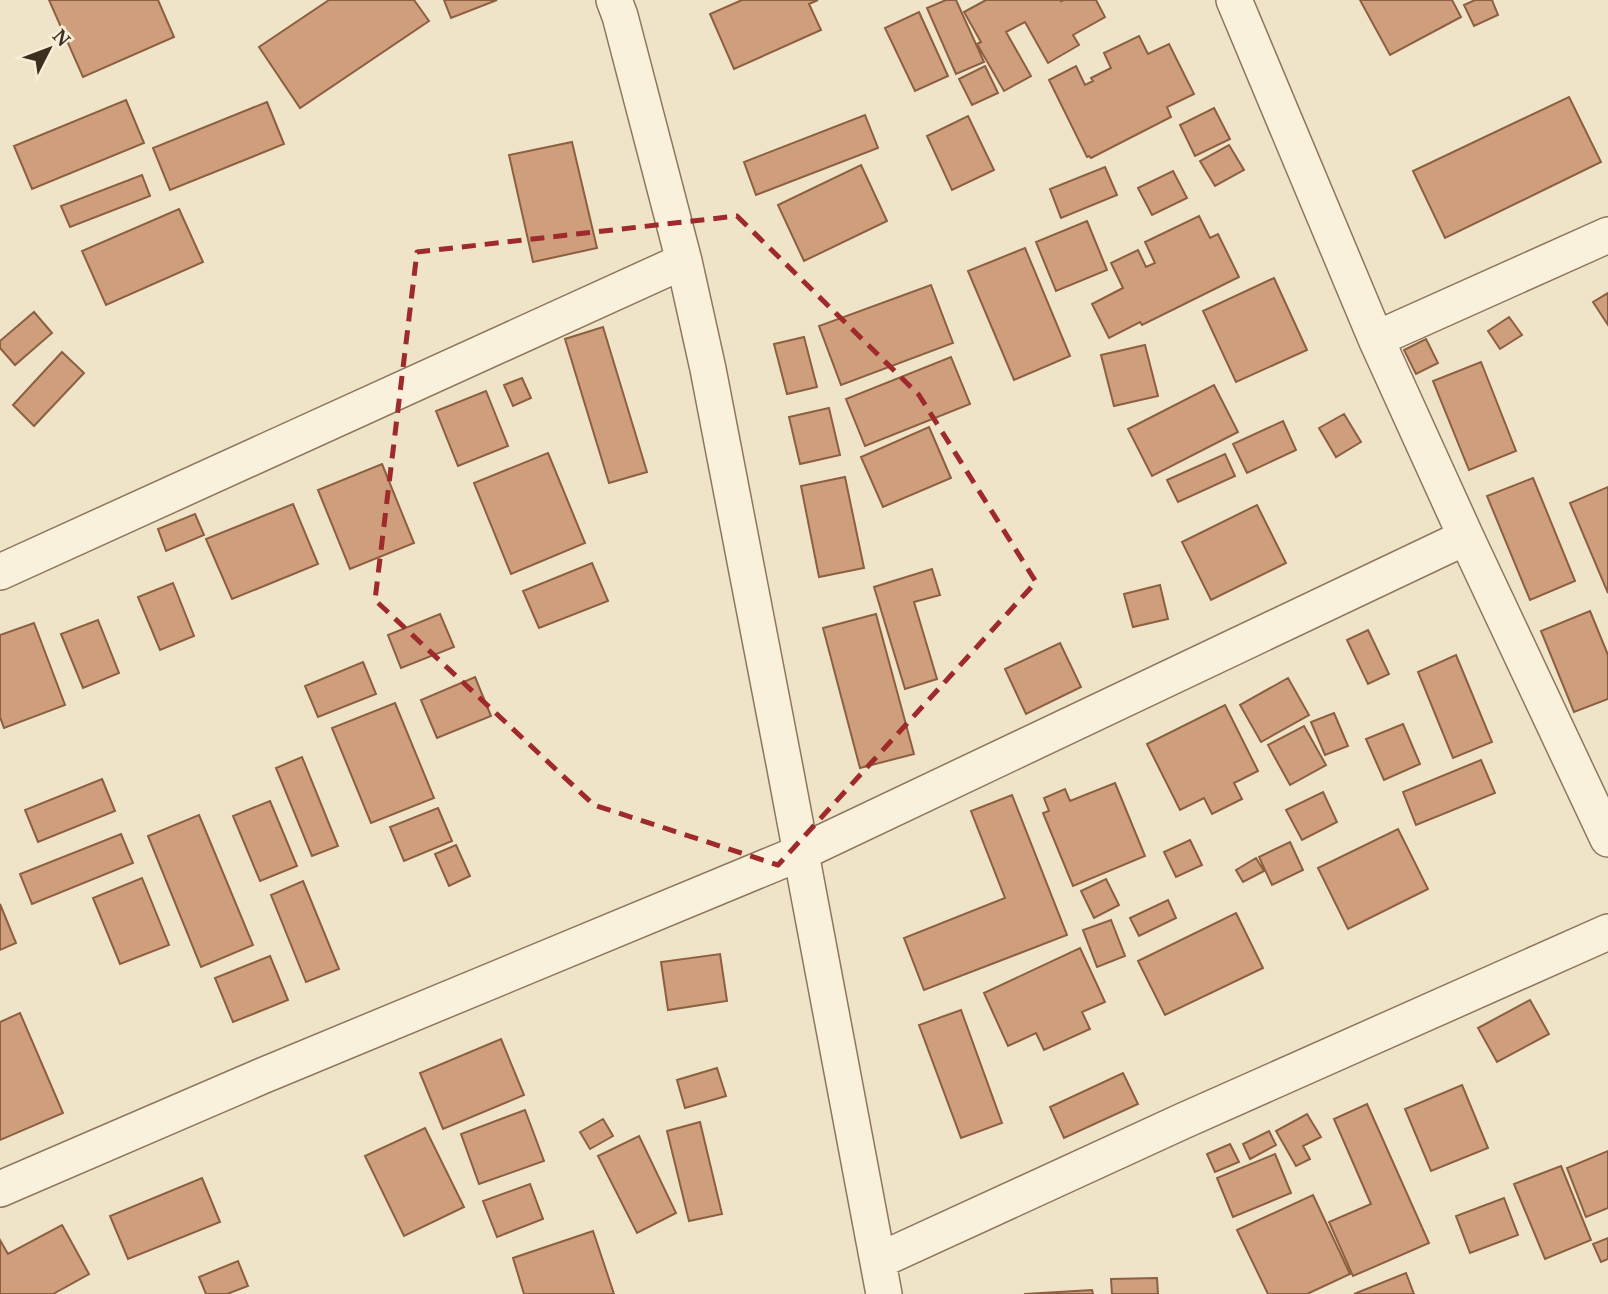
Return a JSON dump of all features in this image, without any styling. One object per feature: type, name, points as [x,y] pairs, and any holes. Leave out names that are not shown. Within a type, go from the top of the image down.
[{"type":"street","points":[[614,0],[684,261],[708,369],[881,1278],[1183,1121],[1608,932]]},
{"type":"street","points":[[1234,0],[1376,339],[1608,839]]},
{"type":"street","points":[[1376,339],[1608,235]]},
{"type":"street","points":[[0,572],[684,261]]},
{"type":"street","points":[[0,1189],[262,1076],[800,853],[1466,537]]},
{"type":"highlighted area","points":[[737,216],[919,395],[1036,582],[778,865],[594,805],[375,600],[417,252]]},
{"type":"building","points":[[49,0],[158,0],[174,37],[83,77]]},
{"type":"building","points":[[329,0],[414,0],[429,21],[300,108],[259,47]]},
{"type":"building","points":[[444,0],[497,0],[451,18]]},
{"type":"building","points":[[742,0],[818,0],[809,4],[821,30],[734,69],[710,14]]},
{"type":"building","points":[[946,0],[956,0],[984,62],[956,74],[927,8]]},
{"type":"building","points":[[986,0],[1096,0],[1105,17],[1073,35],[1079,45],[1048,63],[1025,22],[1006,32],[1031,76],[1004,91],[977,44],[981,42],[964,12]]},
{"type":"building","points":[[1360,0],[1452,0],[1461,17],[1390,55]]},
{"type":"building","points":[[1475,0],[1492,0],[1498,15],[1474,26],[1464,5]]},
{"type":"building","points":[[919,12],[948,76],[915,91],[885,28]]},
{"type":"building","points":[[1139,36],[1148,54],[1169,44],[1194,94],[1167,107],[1171,117],[1091,158],[1087,157],[1049,80],[1076,66],[1085,85],[1093,81],[1091,78],[1111,68],[1104,53]]},
{"type":"building","points":[[985,66],[998,93],[972,105],[959,79]]},
{"type":"building","points":[[1569,97],[1601,162],[1445,238],[1413,171]]},
{"type":"building","points":[[126,100],[144,143],[32,189],[14,146]]},
{"type":"building","points":[[267,102],[284,144],[170,190],[153,148]]},
{"type":"building","points":[[1214,108],[1230,139],[1195,156],[1180,125]]},
{"type":"building","points":[[865,115],[878,148],[756,195],[744,162]]},
{"type":"building","points":[[968,116],[994,170],[952,190],[927,136]]},
{"type":"building","points":[[572,142],[597,248],[533,262],[509,155]]},
{"type":"building","points":[[1229,145],[1244,170],[1215,186],[1200,161]]},
{"type":"building","points":[[861,165],[887,221],[804,261],[778,205]]},
{"type":"building","points":[[1105,167],[1117,195],[1061,218],[1050,189]]},
{"type":"building","points":[[1173,171],[1187,198],[1152,215],[1138,188]]},
{"type":"building","points":[[142,175],[150,196],[70,227],[61,206]]},
{"type":"building","points":[[179,209],[203,262],[106,305],[82,251]]},
{"type":"building","points":[[1199,216],[1210,238],[1218,234],[1239,277],[1142,325],[1140,322],[1109,338],[1092,304],[1123,288],[1111,263],[1138,250],[1146,267],[1155,263],[1145,242]]},
{"type":"building","points":[[1087,221],[1107,270],[1056,291],[1036,242]]},
{"type":"building","points":[[1025,248],[1070,356],[1014,380],[968,271]]},
{"type":"building","points":[[1274,278],[1307,350],[1236,382],[1203,311]]},
{"type":"building","points":[[931,285],[953,343],[841,385],[819,326]]},
{"type":"building","points":[[1608,293],[1608,325],[1593,302]]},
{"type":"building","points":[[34,312],[52,333],[15,365],[0,348],[0,341]]},
{"type":"building","points":[[1509,317],[1522,335],[1500,349],[1488,331]]},
{"type":"building","points":[[603,327],[647,472],[609,483],[565,339]]},
{"type":"building","points":[[804,337],[817,387],[787,394],[774,344]]},
{"type":"building","points":[[1426,339],[1438,363],[1416,374],[1404,350]]},
{"type":"building","points":[[1145,345],[1158,396],[1114,406],[1101,355]]},
{"type":"building","points":[[62,352],[84,373],[34,426],[13,405]]},
{"type":"building","points":[[951,357],[970,404],[865,446],[846,399]]},
{"type":"building","points":[[1481,362],[1516,451],[1469,470],[1433,381]]},
{"type":"building","points":[[522,378],[531,398],[513,406],[504,385]]},
{"type":"building","points":[[1214,385],[1238,432],[1152,476],[1128,429]]},
{"type":"building","points":[[486,391],[508,446],[458,466],[436,411]]},
{"type":"building","points":[[829,408],[840,455],[800,464],[789,417]]},
{"type":"building","points":[[1344,414],[1361,442],[1336,457],[1319,428]]},
{"type":"building","points":[[1283,421],[1296,450],[1247,473],[1233,444]]},
{"type":"building","points":[[929,427],[951,478],[883,507],[861,457]]},
{"type":"building","points":[[548,453],[585,543],[511,574],[474,483]]},
{"type":"building","points":[[1225,454],[1235,476],[1178,502],[1167,480]]},
{"type":"building","points":[[382,464],[414,543],[350,569],[318,490]]},
{"type":"building","points":[[845,477],[864,568],[819,577],[801,486]]},
{"type":"building","points":[[1533,478],[1575,581],[1530,600],[1487,496]]},
{"type":"building","points":[[1608,487],[1608,593],[1570,503]]},
{"type":"building","points":[[293,504],[318,564],[232,599],[206,539]]},
{"type":"building","points":[[1257,505],[1286,563],[1211,600],[1182,542]]},
{"type":"building","points":[[195,514],[204,535],[166,551],[158,529]]},
{"type":"building","points":[[592,563],[608,601],[539,628],[523,591]]},
{"type":"building","points":[[932,569],[940,595],[914,602],[937,679],[905,689],[874,587]]},
{"type":"building","points":[[173,583],[194,636],[160,650],[138,597]]},
{"type":"building","points":[[1160,585],[1168,619],[1133,627],[1124,594]]},
{"type":"building","points":[[1590,611],[1608,655],[1608,699],[1574,712],[1541,631]]},
{"type":"building","points":[[440,614],[454,647],[401,668],[388,635]]},
{"type":"building","points":[[876,614],[914,754],[860,768],[823,628]]},
{"type":"building","points":[[98,620],[119,673],[83,688],[61,634]]},
{"type":"building","points":[[34,623],[65,705],[4,728],[0,717],[0,635]]},
{"type":"building","points":[[1368,630],[1389,674],[1368,684],[1347,640]]},
{"type":"building","points":[[1060,643],[1081,687],[1026,714],[1005,669]]},
{"type":"building","points":[[1456,655],[1492,742],[1453,758],[1418,672]]},
{"type":"building","points":[[363,662],[376,694],[318,717],[305,686]]},
{"type":"building","points":[[475,677],[491,716],[437,738],[421,700]]},
{"type":"building","points":[[1288,678],[1309,715],[1261,742],[1240,705]]},
{"type":"building","points":[[395,703],[434,798],[371,823],[332,728]]},
{"type":"building","points":[[1225,705],[1258,771],[1234,783],[1242,799],[1212,814],[1204,798],[1180,810],[1147,744]]},
{"type":"building","points":[[1334,713],[1348,746],[1325,755],[1311,722]]},
{"type":"building","points":[[1403,724],[1420,764],[1384,780],[1366,739]]},
{"type":"building","points":[[1304,726],[1326,765],[1290,785],[1268,745]]},
{"type":"building","points":[[302,757],[338,846],[312,856],[276,768]]},
{"type":"building","points":[[1481,760],[1495,793],[1416,825],[1403,792]]},
{"type":"building","points":[[102,779],[115,811],[38,842],[25,810]]},
{"type":"building","points":[[1115,783],[1145,856],[1073,886],[1043,813],[1049,811],[1044,798],[1065,789],[1070,801]]},
{"type":"building","points":[[1323,792],[1337,822],[1302,840],[1286,810]]},
{"type":"building","points":[[1012,795],[1067,935],[924,990],[904,938],[1005,898],[971,811]]},
{"type":"building","points":[[270,801],[297,866],[260,881],[233,816]]},
{"type":"building","points":[[438,808],[452,841],[404,861],[390,827]]},
{"type":"building","points":[[199,815],[253,945],[201,967],[148,836]]},
{"type":"building","points":[[1398,829],[1428,889],[1348,929],[1318,868]]},
{"type":"building","points":[[121,834],[133,863],[32,904],[20,874]]},
{"type":"building","points":[[1190,840],[1202,865],[1176,877],[1164,852]]},
{"type":"building","points":[[1290,842],[1303,870],[1272,885],[1259,857]]},
{"type":"building","points":[[456,845],[470,876],[449,886],[435,854]]},
{"type":"building","points":[[1256,858],[1264,871],[1243,882],[1236,870]]},
{"type":"building","points":[[142,878],[169,945],[120,964],[93,898]]},
{"type":"building","points":[[1106,879],[1119,905],[1094,918],[1081,891]]},
{"type":"building","points":[[303,881],[339,969],[306,982],[271,895]]},
{"type":"building","points":[[1168,900],[1176,918],[1139,936],[1130,918]]},
{"type":"building","points":[[0,904],[16,943],[0,950]]},
{"type":"building","points":[[1236,913],[1263,968],[1165,1015],[1138,961]]},
{"type":"building","points":[[1111,920],[1125,956],[1097,967],[1083,930]]},
{"type":"building","points":[[1080,948],[1105,1002],[1082,1012],[1090,1029],[1044,1050],[1036,1033],[1008,1046],[984,993]]},
{"type":"building","points":[[720,954],[727,1001],[668,1010],[661,962]]},
{"type":"building","points":[[270,956],[288,1000],[233,1022],[215,978]]},
{"type":"building","points":[[1530,1000],[1549,1034],[1497,1062],[1478,1028]]},
{"type":"building","points":[[961,1010],[1002,1123],[961,1138],[919,1025]]},
{"type":"building","points":[[20,1013],[63,1113],[0,1140],[0,1022]]},
{"type":"building","points":[[501,1039],[524,1095],[443,1129],[420,1073]]},
{"type":"building","points":[[717,1068],[726,1096],[685,1108],[677,1080]]},
{"type":"building","points":[[1123,1073],[1138,1104],[1064,1138],[1050,1107]]},
{"type":"building","points":[[1462,1085],[1488,1148],[1431,1171],[1405,1109]]},
{"type":"building","points":[[1367,1104],[1429,1243],[1353,1276],[1329,1222],[1371,1204],[1334,1119]]},
{"type":"building","points":[[525,1110],[544,1161],[479,1184],[461,1134]]},
{"type":"building","points":[[1307,1114],[1321,1137],[1303,1146],[1310,1159],[1296,1166],[1276,1131]]},
{"type":"building","points":[[603,1119],[613,1136],[590,1149],[580,1132]]},
{"type":"building","points":[[700,1122],[722,1214],[689,1221],[667,1131]]},
{"type":"building","points":[[425,1128],[464,1207],[404,1236],[365,1156]]},
{"type":"building","points":[[1269,1131],[1276,1145],[1250,1159],[1243,1144]]},
{"type":"building","points":[[639,1136],[676,1213],[637,1233],[598,1156]]},
{"type":"building","points":[[1230,1144],[1239,1162],[1215,1172],[1207,1154]]},
{"type":"building","points":[[1608,1151],[1608,1208],[1586,1217],[1567,1168]]},
{"type":"building","points":[[1275,1154],[1291,1193],[1233,1217],[1217,1178]]},
{"type":"building","points":[[1561,1166],[1591,1240],[1545,1259],[1514,1184]]},
{"type":"building","points":[[202,1178],[220,1222],[128,1259],[110,1216]]},
{"type":"building","points":[[530,1184],[543,1219],[497,1237],[483,1201]]},
{"type":"building","points":[[1313,1195],[1350,1274],[1307,1294],[1268,1294],[1237,1230]]},
{"type":"building","points":[[1504,1198],[1518,1235],[1470,1253],[1456,1216]]},
{"type":"building","points":[[62,1225],[89,1274],[53,1294],[0,1294],[0,1240],[8,1254]]},
{"type":"building","points":[[593,1231],[614,1294],[524,1294],[513,1258]]},
{"type":"building","points":[[1608,1238],[1608,1259],[1601,1262],[1593,1244]]},
{"type":"building","points":[[238,1261],[248,1286],[227,1294],[206,1294],[199,1277]]},
{"type":"building","points":[[1406,1273],[1414,1294],[1354,1294]]},
{"type":"building","points":[[1157,1278],[1158,1294],[1112,1294],[1111,1279]]},
{"type":"building","points":[[1092,1290],[1093,1294],[1024,1294]]}]
